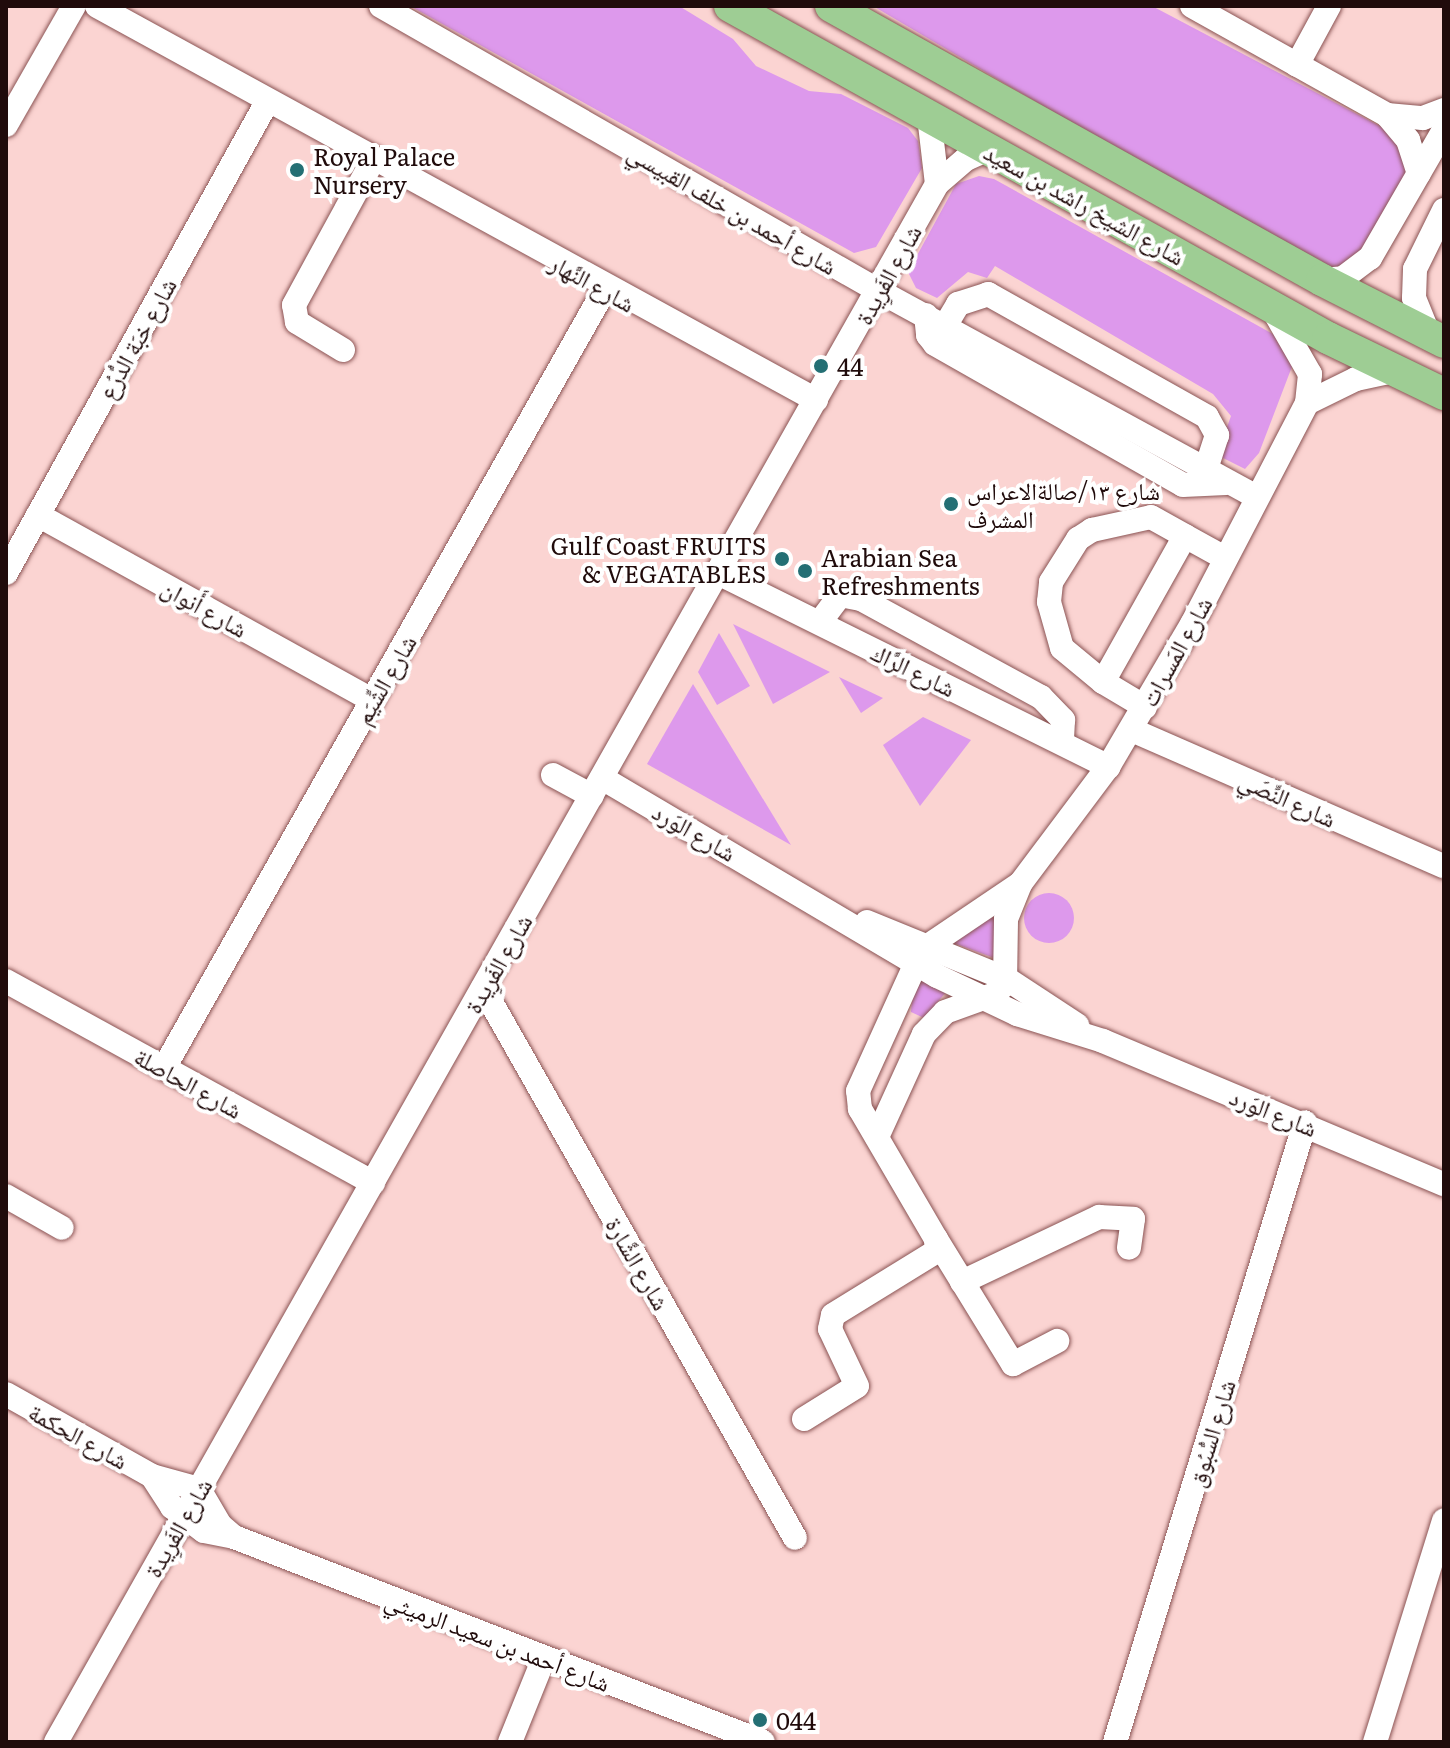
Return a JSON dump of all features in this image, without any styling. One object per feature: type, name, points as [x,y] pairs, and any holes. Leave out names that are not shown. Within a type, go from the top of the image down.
[{"type":"main road","name":"شارع الشيخ راشد بن سعيد","points":[[730,6],[1271,306],[1393,371],[1444,394]]},
{"type":"main road","name":"شارع الشيخ راشد بن سعيد","points":[[831,6],[1322,280],[1437,339]]},
{"type":"street","points":[[6,125],[74,6]]},
{"type":"street","name":"شارع النَّهار","points":[[97,6],[605,289],[816,400]]},
{"type":"street","name":"شارع أحمد بن خلف القبيسي","points":[[381,6],[935,321]]},
{"type":"street","points":[[1297,65],[1329,6]]},
{"type":"street","points":[[1197,7],[1387,115],[1408,140],[1419,173]]},
{"type":"street","name":"شارع خبَة الدُّرُع","points":[[6,573],[267,102]]},
{"type":"street","points":[[1387,115],[1423,118],[1444,110]]},
{"type":"street","points":[[929,116],[937,184]]},
{"type":"street","points":[[1322,280],[1358,271],[1389,225],[1444,130]]},
{"type":"street","name":"شارع الفَرِيدة","points":[[56,1742],[937,184],[966,159],[988,149]]},
{"type":"street","points":[[343,350],[297,322],[294,305],[373,160]]},
{"type":"street","points":[[1437,339],[1414,298],[1415,269],[1444,210]]},
{"type":"street","points":[[1389,225],[1395,240],[1405,247],[1428,244]]},
{"type":"street","name":"شارع الشِّيَم","points":[[164,1068],[605,289]]},
{"type":"street","points":[[1216,478],[1215,427],[1194,409],[988,294],[958,304],[935,321],[928,335],[935,344],[1183,485],[1216,478],[1256,497]]},
{"type":"street","points":[[1271,306],[1310,374],[1307,403]]},
{"type":"street","points":[[1307,403],[1344,383],[1393,371]]},
{"type":"street","name":"شارع المَسرات","points":[[1007,979],[1006,919],[1020,884],[1132,730],[1307,403]]},
{"type":"street","name":"شارع أَنوان","points":[[38,515],[372,700]]},
{"type":"street","points":[[1145,707],[1103,682],[1062,648],[1049,602],[1051,582],[1078,539],[1092,530],[1151,517],[1225,558]]},
{"type":"street","points":[[1103,682],[1185,536]]},
{"type":"street","name":"شارع الرَّاك","points":[[718,573],[1062,740],[1108,767]]},
{"type":"street","points":[[820,622],[840,595],[861,599],[1041,697],[1063,720],[1062,740]]},
{"type":"street","name":"شارع النِّصَي","points":[[1132,730],[1444,866]]},
{"type":"street","name":"شارع الوَرد","points":[[553,775],[597,787],[922,954],[984,998],[1103,1041],[1305,1123],[1444,1184]]},
{"type":"street","name":"شارع المَسرات","points":[[922,954],[1020,884]]},
{"type":"street","points":[[922,954],[858,1091],[860,1109],[1013,1364],[1057,1341]]},
{"type":"street","name":"شارع الوَرد","points":[[922,954],[1007,979],[1103,1041]]},
{"type":"street","points":[[877,1137],[924,1034],[945,1012],[1000,990],[1007,979]]},
{"type":"street","name":"شارع الحاصلة","points":[[6,981],[373,1183]]},
{"type":"street","name":"شارع الشَّارة","points":[[483,988],[795,1538]]},
{"type":"street","name":"شارع السُّبُوق","points":[[1115,1742],[1305,1123]]},
{"type":"street","points":[[6,1196],[62,1228]]},
{"type":"street","points":[[962,1282],[1099,1217],[1133,1219],[1129,1248]]},
{"type":"street","points":[[804,1419],[857,1386],[830,1329],[833,1315],[921,1263],[937,1251],[936,1239]]},
{"type":"street","name":"شارع الحكمة","points":[[6,1394],[152,1476],[199,1489]]},
{"type":"street","name":"شارع الحكمة","points":[[152,1476],[182,1518]]},
{"type":"street","name":"شارع أحمد بن سعيد الرميثي","points":[[199,1489],[211,1513],[234,1537]]},
{"type":"street","name":"شارع أحمد بن سعيد الرميثي","points":[[182,1518],[204,1531],[234,1537],[763,1742]]},
{"type":"street","points":[[1375,1742],[1444,1521]]},
{"type":"street","points":[[510,1742],[544,1658]]},
{"type":"shaded area","points":[[410,6],[679,6],[733,39],[756,66],[809,91],[841,94],[908,128],[918,141],[922,168],[876,247],[854,253]]},
{"type":"shaded area","points":[[873,6],[1152,6],[1429,152],[1371,253],[1331,275]]},
{"type":"shaded area","points":[[979,176],[994,179],[1280,338],[1293,364],[1259,453],[1245,469],[1217,455],[1231,416],[1213,394],[995,266],[987,278],[968,272],[937,298],[916,288],[908,272],[956,184]]},
{"type":"shaded area","points":[[733,624],[830,672],[773,704]]},
{"type":"shaded area","points":[[719,633],[750,686],[717,705],[698,672]]},
{"type":"shaded area","points":[[839,677],[883,698],[861,713]]},
{"type":"shaded area","points":[[693,684],[791,845],[647,764]]},
{"type":"shaded area","points":[[923,717],[971,740],[920,806],[883,745]]},
{"type":"shaded area","points":[[1049,893],[1067,900],[1074,918],[1067,936],[1049,943],[1031,936],[1024,918],[1031,900]]},
{"type":"shaded area","points":[[1001,912],[997,959],[945,940]]},
{"type":"shaded area","points":[[914,973],[947,991],[924,1018],[911,1012]]},
{"type":"place","name":"Royal Palace Nursery","points":[[297,170]]},
{"type":"place","name":"44","points":[[821,366]]},
{"type":"place","name":"شارع ١٣/صالةالاعراس المشرف","points":[[951,504]]},
{"type":"place","name":"Gulf Coast FRUITS & VEGATABLES","points":[[782,559]]},
{"type":"place","name":"Arabian Sea Refreshments","points":[[805,571]]},
{"type":"place","name":"044","points":[[760,1720]]}]
